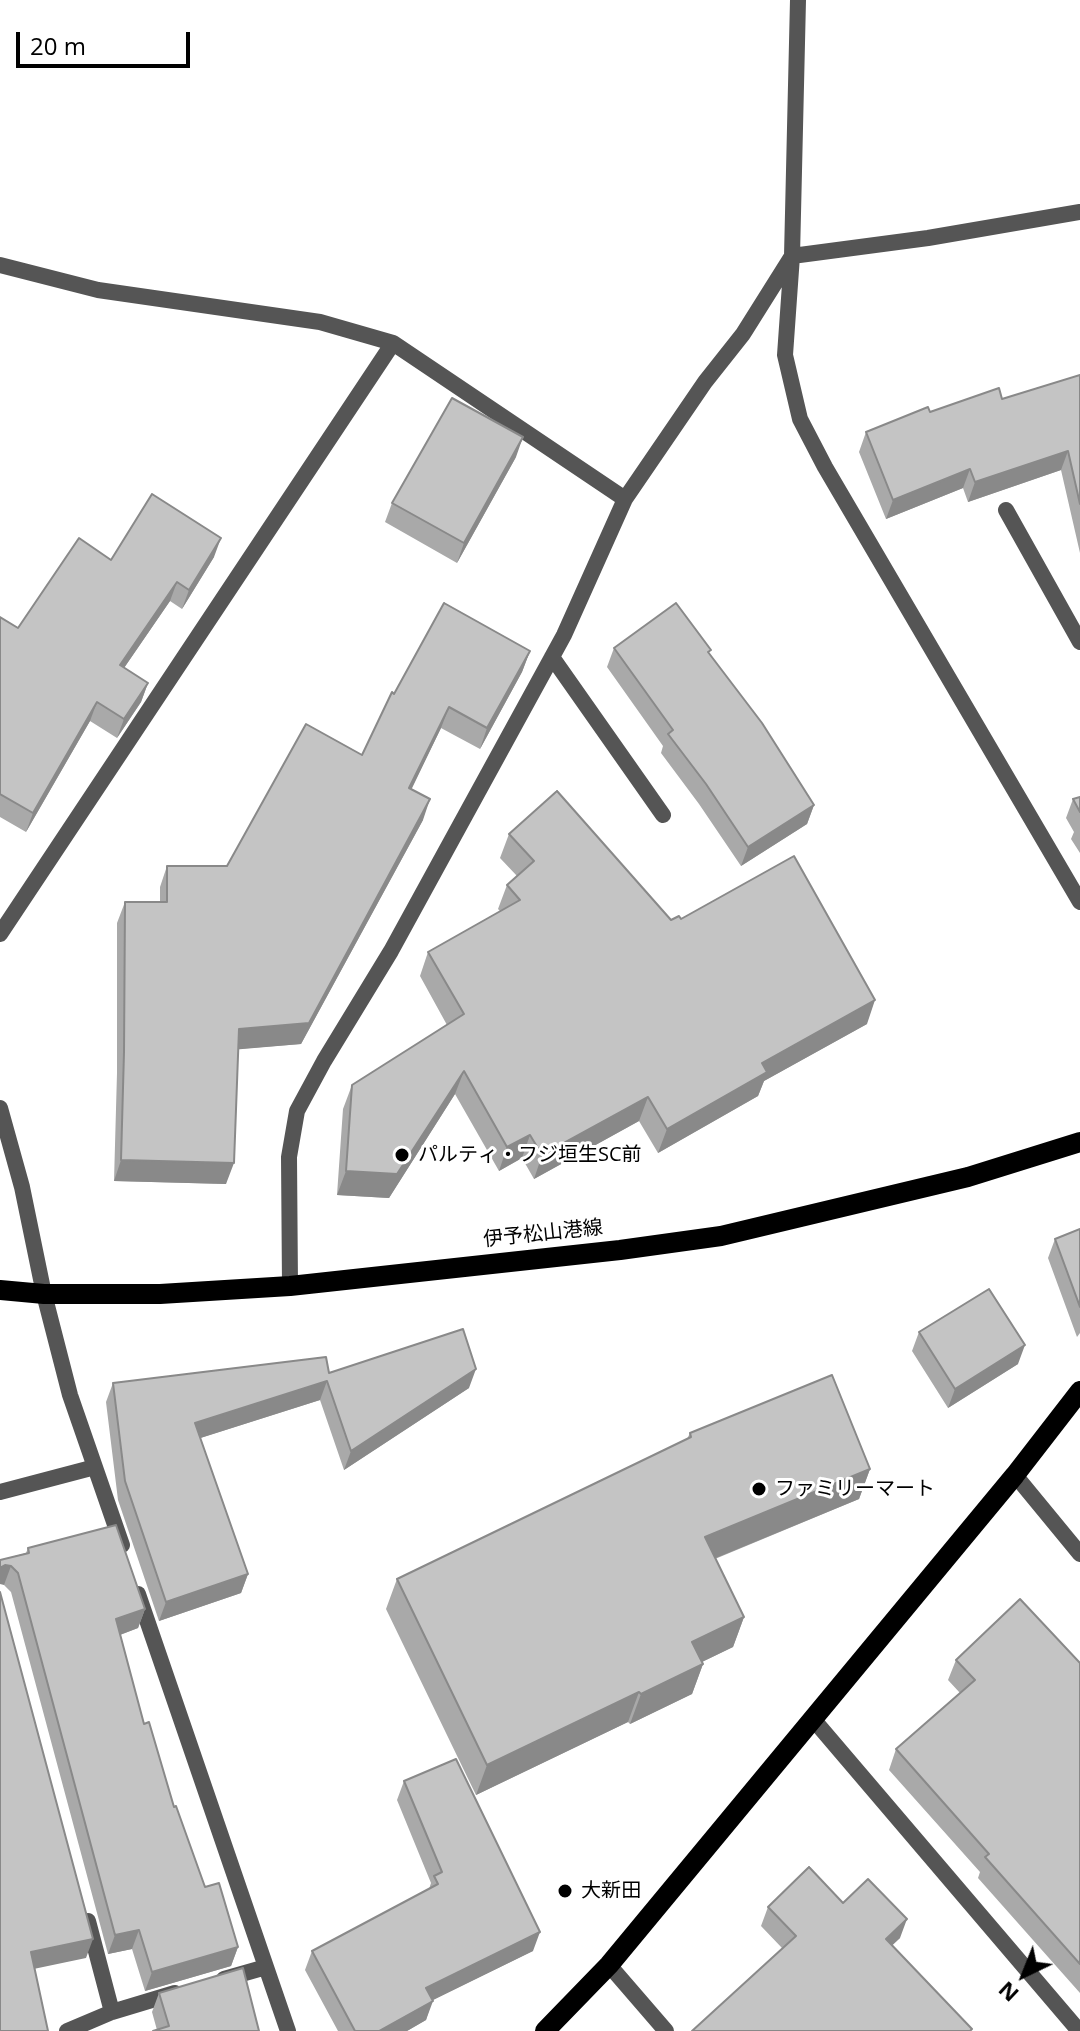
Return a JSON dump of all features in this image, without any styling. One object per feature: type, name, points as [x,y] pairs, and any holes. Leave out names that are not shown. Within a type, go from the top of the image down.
[{"type":"main road","name":"伊予松山港線","points":[[0,1290],[44,1294],[160,1294],[290,1286],[620,1250],[721,1236],[968,1177],[1080,1142]]},
{"type":"main road","points":[[545,2031],[609,1965],[1015,1475],[1080,1391]]},
{"type":"street","points":[[798,0],[792,256],[785,355],[800,419],[825,467],[1080,902]]},
{"type":"street","points":[[792,256],[928,238],[1080,212]]},
{"type":"street","points":[[290,1286],[289,1157],[297,1111],[391,951],[564,635],[625,499],[705,382],[743,334],[792,256]]},
{"type":"street","points":[[0,265],[98,290],[320,322],[393,343],[625,499]]},
{"type":"street","points":[[0,934],[393,343]]},
{"type":"street","points":[[1006,510],[1080,642]]},
{"type":"street","points":[[552,657],[663,815]]},
{"type":"street","points":[[0,1108],[22,1187],[44,1294],[70,1395],[125,1555]]},
{"type":"street","points":[[0,1492],[95,1467]]},
{"type":"street","points":[[1015,1475],[1080,1554]]},
{"type":"street","points":[[135,1585],[288,2031]]},
{"type":"street","points":[[813,1719],[1079,2031]]},
{"type":"street","points":[[83,1904],[112,2012]]},
{"type":"street","points":[[609,1965],[666,2031]]},
{"type":"street","points":[[67,2031],[112,2012],[266,1967]]},
{"type":"building","points":[[1080,375],[1080,504],[1068,451],[975,482],[970,469],[893,500],[866,432],[928,407],[930,412],[999,388],[1002,399]]},
{"type":"building","points":[[452,398],[523,437],[464,543],[392,503]]},
{"type":"building","points":[[152,494],[221,538],[189,590],[177,582],[120,665],[148,683],[124,719],[97,702],[33,813],[0,794],[0,617],[18,628],[79,538],[111,560]]},
{"type":"building","points":[[444,603],[530,651],[487,728],[449,707],[409,788],[430,799],[309,1023],[239,1029],[234,1163],[121,1160],[125,902],[167,902],[167,866],[227,866],[306,724],[362,755],[392,692],[394,694]]},
{"type":"building","points":[[676,603],[711,650],[708,652],[762,723],[814,805],[748,847],[668,734],[673,730],[614,648]]},
{"type":"building","points":[[557,791],[671,920],[679,916],[681,919],[794,856],[875,1000],[762,1063],[767,1072],[667,1129],[648,1097],[542,1155],[530,1135],[507,1147],[464,1071],[397,1174],[346,1171],[352,1085],[464,1014],[428,952],[520,900],[507,885],[534,861],[509,834]]},
{"type":"building","points":[[1080,797],[1080,812],[1073,799]]},
{"type":"building","points":[[1080,1229],[1080,1307],[1055,1239]]},
{"type":"building","points":[[989,1289],[1025,1345],[955,1389],[919,1332]]},
{"type":"building","points":[[463,1329],[476,1369],[351,1451],[327,1381],[195,1423],[248,1574],[166,1602],[125,1481],[113,1383],[326,1357],[329,1373]]},
{"type":"building","points":[[832,1375],[870,1469],[705,1537],[744,1617],[692,1642],[703,1664],[487,1765],[397,1579],[691,1437],[690,1433]]},
{"type":"building","points":[[116,1525],[145,1609],[116,1619],[144,1724],[149,1722],[174,1807],[205,1887],[219,1883],[238,1947],[152,1972],[139,1930],[115,1935],[18,1573],[11,1566],[0,1568],[0,1560],[29,1553],[28,1548]]},
{"type":"building","points":[[0,1592],[93,1939],[31,1952],[48,2031],[0,2031]]},
{"type":"building","points":[[1020,1599],[1080,1663],[1080,1964],[985,1857],[989,1854],[896,1749],[975,1680],[956,1660]]},
{"type":"building","points":[[456,1759],[540,1932],[426,1988],[433,2001],[379,2031],[355,2031],[312,1951],[438,1884],[434,1876],[442,1872],[404,1781]]},
{"type":"building","points":[[809,1867],[843,1903],[868,1879],[907,1919],[886,1939],[972,2029],[970,2031],[692,2031],[796,1936],[768,1907]]},
{"type":"building","points":[[243,1968],[259,2031],[153,2031],[169,2026],[159,1993]]},
{"type":"place","name":"パルティ・フジ垣生SC前","points":[[402,1155]]},
{"type":"place","name":"ファミリーマート","points":[[759,1489]]},
{"type":"place","name":"大新田","points":[[565,1891]]}]
